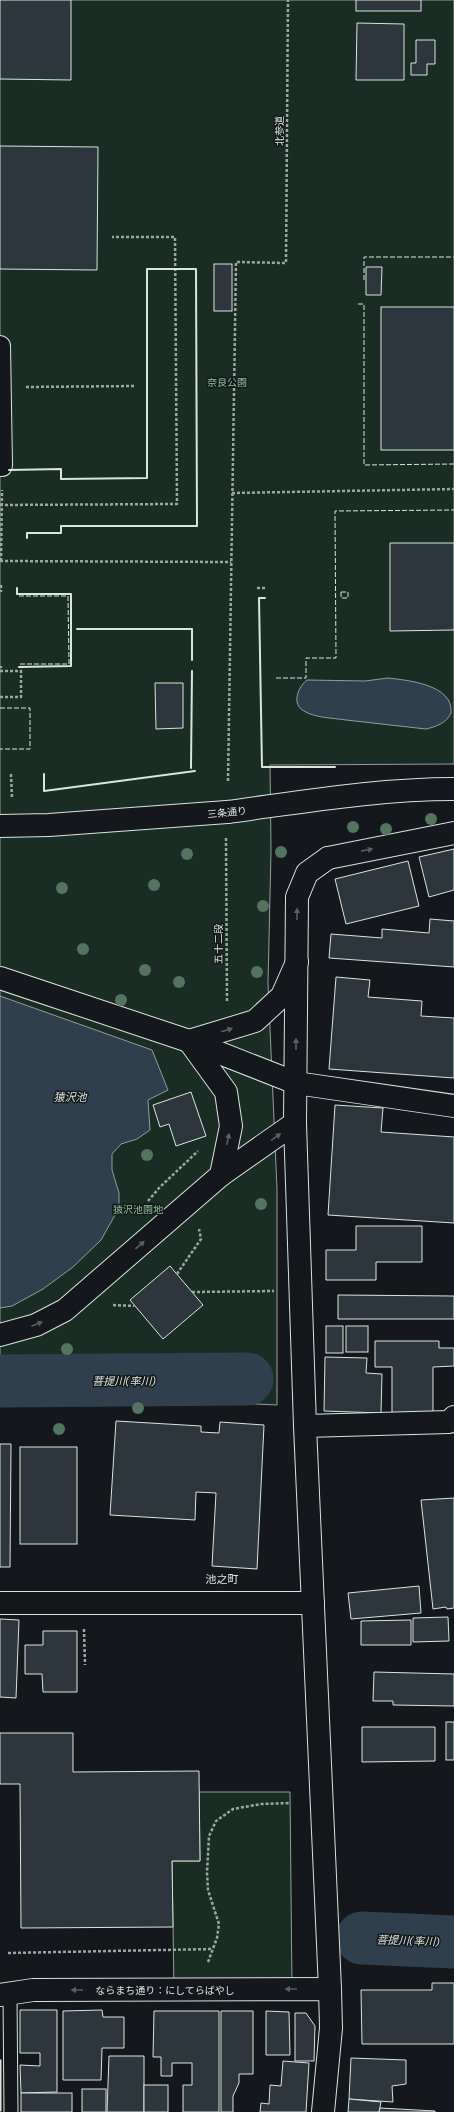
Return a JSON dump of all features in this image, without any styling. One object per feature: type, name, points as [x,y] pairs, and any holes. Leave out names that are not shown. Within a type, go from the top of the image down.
[{"type":"street","points":[[0,346],[2,475]]},
{"type":"street","name":"三条通り","points":[[0,826],[226,823],[325,799],[432,789],[454,789]]},
{"type":"street","points":[[323,2112],[331,2028],[305,1426],[302,1290],[295,1123],[297,898],[307,873],[328,858],[454,833]]},
{"type":"street","points":[[189,1041],[255,1021],[282,996],[297,961]]},
{"type":"street","points":[[0,978],[189,1041],[296,1083],[454,1106]]},
{"type":"street","points":[[189,1041],[226,1092],[231,1126],[221,1175]]},
{"type":"street","points":[[0,1335],[36,1326],[65,1310],[221,1175],[295,1123]]},
{"type":"street","points":[[305,1426],[449,1422],[454,1418]]},
{"type":"street","points":[[0,1603],[313,1603]]},
{"type":"street","name":"ならまち通り：にしてらばやし","points":[[5,1995],[33,1990],[330,1989]]},
{"type":"lane","points":[[5,1995],[11,2112]]},
{"type":"path","name":"北参道","points":[[232,493],[236,262],[286,263],[288,0]]},
{"type":"path","points":[[1,505],[177,504],[175,237],[112,237]]},
{"type":"path","points":[[1,388],[136,386]]},
{"type":"path","points":[[2,475],[1,561],[231,562]]},
{"type":"path","points":[[228,781],[232,493],[454,489]]},
{"type":"path","points":[[1,585],[1,592]]},
{"type":"path","points":[[257,588],[266,588]]},
{"type":"path","points":[[0,697],[21,697],[21,671],[1,668]]},
{"type":"path","points":[[11,774],[12,804]]},
{"type":"path","name":"五十二段","points":[[226,823],[227,1030]]},
{"type":"path","points":[[176,1274],[201,1239],[199,1226]]},
{"type":"path","points":[[192,1292],[302,1290]]},
{"type":"path","points":[[84,1624],[85,1664]]},
{"type":"path","points":[[206,1968],[213,1949],[219,1924],[208,1890],[207,1873],[209,1836],[216,1821],[233,1809],[261,1804],[290,1803]]},
{"type":"path","points":[[8,1953],[213,1949]]},
{"type":"green space","name":"奈良公園","points":[[0,0],[454,0],[454,764],[270,765],[271,851],[268,983],[277,1189],[277,1405],[0,1392]]},
{"type":"green space","points":[[199,1792],[290,1792],[292,1989],[174,1990],[172,1861],[200,1861]]},
{"type":"water","points":[[388,678],[416,682],[437,690],[445,696],[450,703],[451,713],[447,719],[440,724],[426,729],[319,716],[304,711],[298,704],[297,696],[301,687],[307,680],[365,681]]},
{"type":"water","name":"猿沢池","points":[[0,996],[152,1050],[168,1090],[148,1100],[150,1130],[137,1139],[121,1144],[112,1154],[112,1170],[119,1193],[119,1208],[101,1240],[73,1267],[43,1289],[12,1306],[0,1308]]},
{"type":"building","points":[[0,0],[71,0],[71,80],[0,79]]},
{"type":"building","points":[[356,0],[421,0],[421,11],[356,11]]},
{"type":"building","points":[[357,23],[404,24],[404,80],[356,80]]},
{"type":"building","points":[[416,40],[435,40],[435,64],[427,64],[427,75],[411,75],[411,63],[416,63]]},
{"type":"building","points":[[0,146],[98,147],[97,270],[0,269]]},
{"type":"building","points":[[214,264],[232,264],[232,311],[214,311]]},
{"type":"building","points":[[366,267],[382,267],[381,295],[366,295]]},
{"type":"building","points":[[381,307],[454,307],[454,450],[381,450]]},
{"type":"building","points":[[390,543],[454,543],[454,630],[390,631]]},
{"type":"building","points":[[155,683],[183,683],[183,728],[156,729]]},
{"type":"building","points":[[454,849],[454,890],[429,897],[419,857]]},
{"type":"building","points":[[408,861],[419,906],[346,924],[335,879]]},
{"type":"building","points":[[430,919],[454,921],[454,967],[329,958],[331,934],[382,938],[382,929],[429,933]]},
{"type":"building","points":[[336,977],[370,980],[368,997],[422,1001],[421,1016],[454,1018],[454,1078],[329,1069]]},
{"type":"building","points":[[191,1092],[206,1136],[176,1146],[169,1124],[160,1127],[153,1105]]},
{"type":"building","points":[[335,1105],[383,1108],[381,1132],[454,1137],[454,1223],[328,1215]]},
{"type":"building","points":[[356,1226],[422,1226],[422,1262],[376,1262],[376,1280],[326,1280],[326,1250],[356,1250]]},
{"type":"building","points":[[170,1266],[203,1305],[163,1339],[130,1300]]},
{"type":"building","points":[[338,1295],[454,1296],[454,1319],[338,1319]]},
{"type":"building","points":[[326,1326],[343,1326],[343,1353],[326,1353]]},
{"type":"building","points":[[346,1326],[368,1326],[368,1352],[346,1352]]},
{"type":"building","points":[[375,1341],[439,1341],[439,1348],[454,1348],[454,1366],[433,1367],[433,1413],[392,1413],[392,1367],[375,1367]]},
{"type":"building","points":[[325,1357],[367,1358],[366,1373],[382,1374],[381,1413],[324,1411]]},
{"type":"building","points":[[116,1421],[201,1426],[201,1432],[219,1433],[220,1422],[264,1425],[257,1569],[212,1566],[216,1493],[196,1492],[195,1520],[110,1515]]},
{"type":"building","points":[[0,1444],[11,1444],[10,1567],[0,1567]]},
{"type":"building","points":[[20,1447],[77,1447],[77,1544],[20,1544]]},
{"type":"building","points":[[454,1498],[454,1608],[447,1609],[446,1607],[433,1609],[421,1500]]},
{"type":"building","points":[[419,1586],[421,1613],[351,1619],[348,1593]]},
{"type":"building","points":[[448,1617],[449,1641],[413,1642],[413,1618]]},
{"type":"building","points":[[0,1619],[19,1620],[16,1698],[0,1697]]},
{"type":"building","points":[[411,1620],[411,1645],[361,1645],[361,1621]]},
{"type":"building","points":[[43,1631],[77,1631],[77,1692],[43,1692],[42,1674],[25,1674],[25,1645],[43,1645]]},
{"type":"building","points":[[374,1672],[454,1674],[454,1706],[393,1705],[393,1701],[373,1701]]},
{"type":"building","points":[[446,1722],[454,1722],[454,1760],[446,1760]]},
{"type":"building","points":[[362,1727],[435,1727],[435,1761],[362,1762]]},
{"type":"building","points":[[0,1733],[73,1733],[73,1772],[199,1771],[200,1861],[172,1861],[173,1927],[21,1928],[20,1784],[0,1784]]},
{"type":"building","points":[[432,1983],[454,1983],[454,2044],[362,2044],[361,1990],[432,1990]]},
{"type":"building","points":[[20,2010],[57,2010],[57,2092],[21,2093],[20,2065],[40,2066],[40,2053],[20,2053]]},
{"type":"building","points":[[102,2010],[103,2017],[124,2017],[124,2048],[102,2048],[101,2080],[63,2080],[63,2011]]},
{"type":"building","points":[[154,2011],[219,2011],[219,2112],[183,2112],[183,2085],[192,2085],[192,2063],[172,2063],[172,2076],[161,2076],[161,2057],[153,2057]]},
{"type":"building","points":[[221,2011],[253,2011],[253,2074],[239,2074],[239,2083],[233,2096],[233,2112],[221,2112]]},
{"type":"building","points":[[266,2011],[289,2012],[290,2055],[266,2055]]},
{"type":"building","points":[[295,2013],[306,2013],[315,2026],[314,2061],[295,2061]]},
{"type":"building","points":[[109,2056],[144,2056],[144,2112],[107,2112]]},
{"type":"building","points":[[351,2058],[406,2060],[406,2084],[392,2086],[393,2102],[349,2099]]},
{"type":"building","points":[[1,2060],[1,2111],[0,2111]]},
{"type":"building","points":[[283,2061],[309,2063],[306,2112],[260,2112],[261,2103],[269,2104],[270,2085],[281,2086]]},
{"type":"building","points":[[144,2085],[168,2085],[168,2112],[144,2112]]},
{"type":"building","points":[[82,2089],[106,2089],[106,2112],[82,2112]]},
{"type":"building","points":[[21,2093],[72,2093],[72,2112],[21,2112]]},
{"type":"building","points":[[349,2099],[381,2102],[379,2112],[348,2112]]},
{"type":"building","points":[[380,2108],[435,2111],[435,2112],[379,2112]]},
{"type":"waterway","name":"菩提川(率川)","points":[[0,1381],[247,1379]]},
{"type":"waterway","name":"菩提川(率川)","points":[[362,1938],[454,1942]]},
{"type":"fence","points":[[364,280],[364,257],[454,257]]},
{"type":"fence","points":[[358,304],[364,304],[364,465],[454,464]]},
{"type":"fence","points":[[276,678],[306,678],[306,658],[336,658],[335,511],[454,510]]},
{"type":"fence","points":[[341,592],[348,592],[348,598],[341,598],[341,592]]},
{"type":"fence","points":[[19,596],[68,596],[69,664],[20,664]]},
{"type":"fence","points":[[0,708],[30,708],[30,749],[0,749]]},
{"type":"wall","points":[[9,470],[61,469],[61,479],[147,478],[147,269],[196,269],[197,526],[61,526],[61,533],[27,533],[27,538]]},
{"type":"wall","points":[[17,588],[17,594],[71,594],[71,666],[19,667]]},
{"type":"wall","points":[[265,598],[259,598],[262,767],[335,767]]},
{"type":"wall","points":[[77,629],[192,629],[192,660]]},
{"type":"wall","points":[[191,768],[192,671]]},
{"type":"wall","points":[[44,774],[44,791],[195,771]]},
{"type":"district","name":"池之町","points":[[222,1578]]},
{"type":"park label","name":"猿沢池園地","points":[[138,1209]]}]
